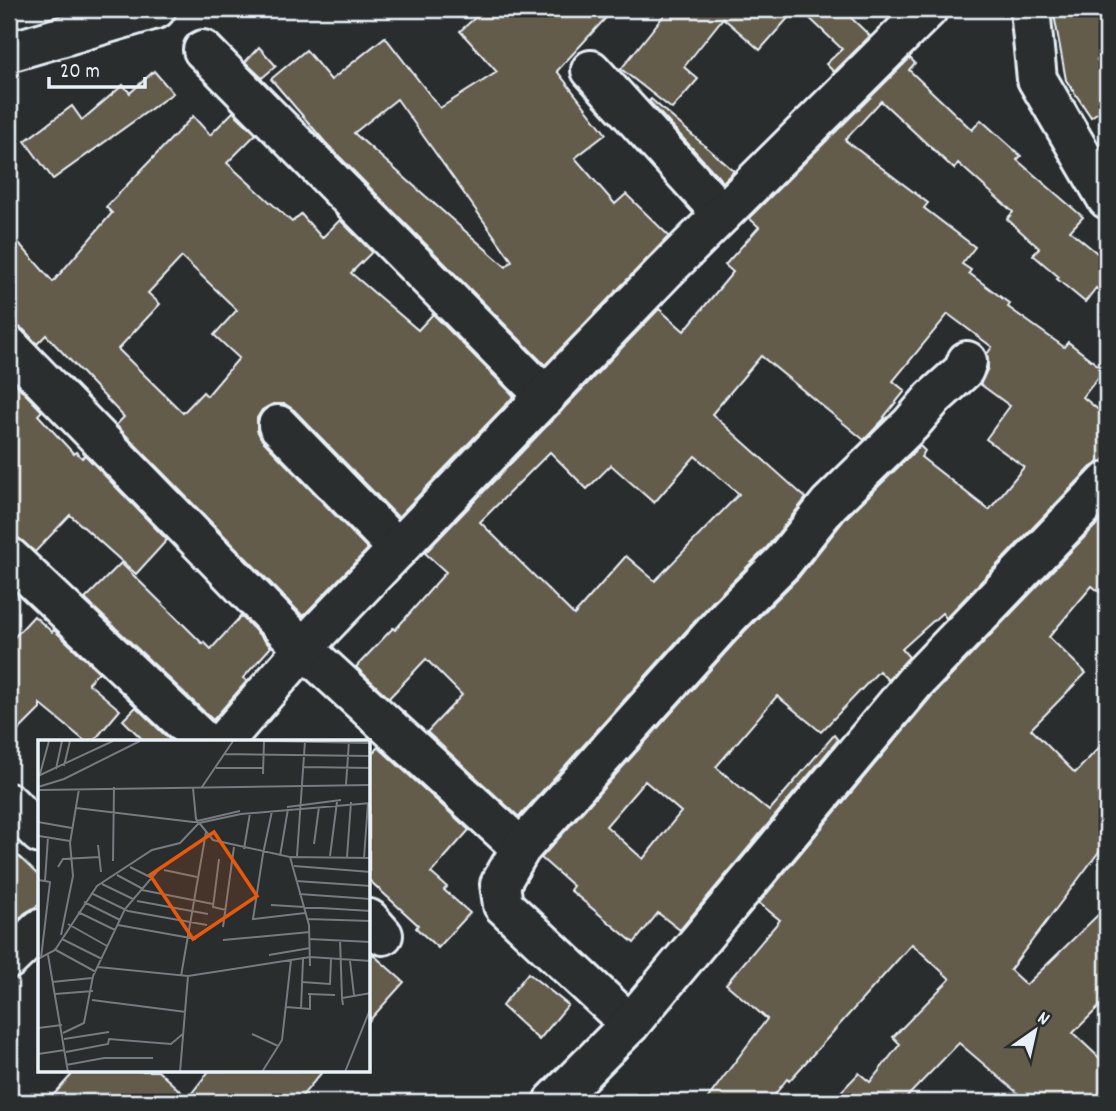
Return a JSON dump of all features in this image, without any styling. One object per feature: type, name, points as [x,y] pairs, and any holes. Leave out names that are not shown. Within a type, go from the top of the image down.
[{"type":"street","points":[[9,52],[156,9]]},
{"type":"street","points":[[225,740],[304,649],[398,549],[722,214],[928,9]]},
{"type":"street","points":[[1030,9],[1037,79],[1107,199]]},
{"type":"street","points":[[203,50],[546,397]]},
{"type":"street","points":[[591,70],[722,214]]},
{"type":"street","points":[[9,345],[304,649],[521,848]]},
{"type":"street","points":[[630,1024],[503,905],[500,884],[521,848],[729,615],[783,562],[829,504],[964,370],[967,361]]},
{"type":"street","points":[[278,425],[398,549]]},
{"type":"street","points":[[553,1102],[630,1024],[915,682],[1107,482]]},
{"type":"street","points":[[9,556],[202,740]]},
{"type":"street","points":[[9,803],[38,832]]},
{"type":"street","points":[[9,960],[38,931]]},
{"type":"building","points":[[485,9],[614,9],[557,71],[606,134],[575,158],[615,204],[626,194],[669,236],[545,365],[325,142],[271,79],[306,50],[331,80],[385,37],[440,108],[497,72],[460,31]],"holes":[[[397,99],[512,261],[506,267],[354,133]]]},
{"type":"building","points":[[669,9],[796,9],[760,50],[723,18],[684,67],[698,79],[672,109],[621,69]]},
{"type":"building","points":[[800,9],[842,9],[870,36],[834,72],[826,64],[842,49]]},
{"type":"building","points":[[1053,9],[1107,9],[1107,54],[1097,60],[1107,76],[1107,106],[1091,117],[1066,80]]},
{"type":"building","points":[[259,47],[276,66],[262,78],[245,62]]},
{"type":"building","points":[[910,58],[915,63],[909,70],[972,130],[981,120],[1021,156],[1017,160],[1083,217],[1070,231],[1107,261],[1107,298],[1096,288],[1085,302],[1057,279],[1059,277],[1033,255],[1039,248],[1007,219],[1013,212],[958,163],[954,169],[881,101],[845,140],[928,203],[924,208],[975,247],[962,264],[971,270],[969,273],[1010,304],[1008,307],[1064,347],[1068,342],[1104,370],[1083,397],[1107,417],[1107,455],[1103,461],[1091,467],[946,618],[942,613],[902,649],[909,657],[888,680],[879,671],[821,732],[777,696],[716,767],[769,811],[834,735],[838,740],[680,930],[658,913],[634,943],[570,890],[573,886],[541,858],[745,631],[799,577],[845,519],[920,446],[925,451],[921,457],[989,510],[1024,467],[986,439],[1010,406],[980,384],[988,368],[987,354],[992,347],[948,314],[893,381],[905,391],[864,440],[761,356],[712,414],[806,498],[767,547],[713,601],[519,817],[427,732],[462,695],[426,659],[389,698],[356,667],[393,628],[395,630],[446,572],[425,553],[659,309],[684,331],[733,272],[725,265],[759,227],[749,218]],"holes":[[[550,452],[587,489],[611,465],[654,503],[695,456],[739,494],[655,581],[626,556],[574,615],[480,522]],[[645,781],[681,812],[643,859],[606,826]]]},
{"type":"building","points":[[154,71],[173,93],[53,179],[25,141],[72,106],[82,120],[123,85],[130,93]]},
{"type":"building","points":[[651,99],[734,171],[723,182],[649,101]]},
{"type":"building","points":[[233,112],[256,134],[227,163],[292,222],[301,214],[322,238],[340,220],[372,252],[351,273],[418,330],[433,314],[514,396],[398,517],[294,410],[285,404],[273,404],[262,410],[257,418],[257,430],[262,440],[368,549],[303,616],[116,425],[124,417],[46,335],[37,344],[24,330],[16,325],[9,325],[9,232],[53,282],[112,213],[106,207],[193,116],[210,135]],"holes":[[[182,257],[237,310],[214,335],[239,358],[207,396],[203,392],[183,413],[118,349],[160,304],[148,293]]]},
{"type":"building","points":[[9,377],[42,411],[38,415],[74,454],[76,452],[82,458],[85,455],[167,540],[136,574],[70,515],[35,552],[9,530]]},
{"type":"building","points":[[1100,521],[1107,527],[1107,598],[1092,586],[1049,637],[1086,673],[1031,729],[1075,773],[1107,739],[1107,841],[1010,970],[1026,985],[1107,906],[1107,999],[1073,1033],[1107,1065],[1107,1087],[1093,1102],[1028,1102],[959,1043],[902,1102],[831,1102],[859,1073],[870,1082],[900,1044],[893,1037],[950,979],[912,944],[769,1102],[705,1102],[767,1019],[726,984],[780,920],[759,903],[931,697]]},
{"type":"building","points":[[121,563],[211,649],[241,616],[271,647],[243,678],[247,681],[213,720],[85,599]]},
{"type":"building","points":[[34,616],[52,632],[54,630],[99,672],[88,683],[120,710],[95,740],[84,740],[40,704],[40,709],[9,740],[9,643]]},
{"type":"building","points":[[136,707],[170,740],[143,740],[123,720]]},
{"type":"building","points":[[378,747],[469,830],[431,873],[447,887],[444,890],[470,913],[438,948],[416,928],[418,925],[371,882],[371,755]]},
{"type":"building","points":[[9,847],[38,875],[38,905],[25,913],[9,929]]},
{"type":"building","points":[[371,953],[404,982],[371,1019]]},
{"type":"building","points":[[528,973],[568,1005],[539,1040],[502,1006]]},
{"type":"building","points":[[74,1072],[159,1072],[188,1098],[208,1072],[322,1072],[297,1102],[47,1102]]}]
